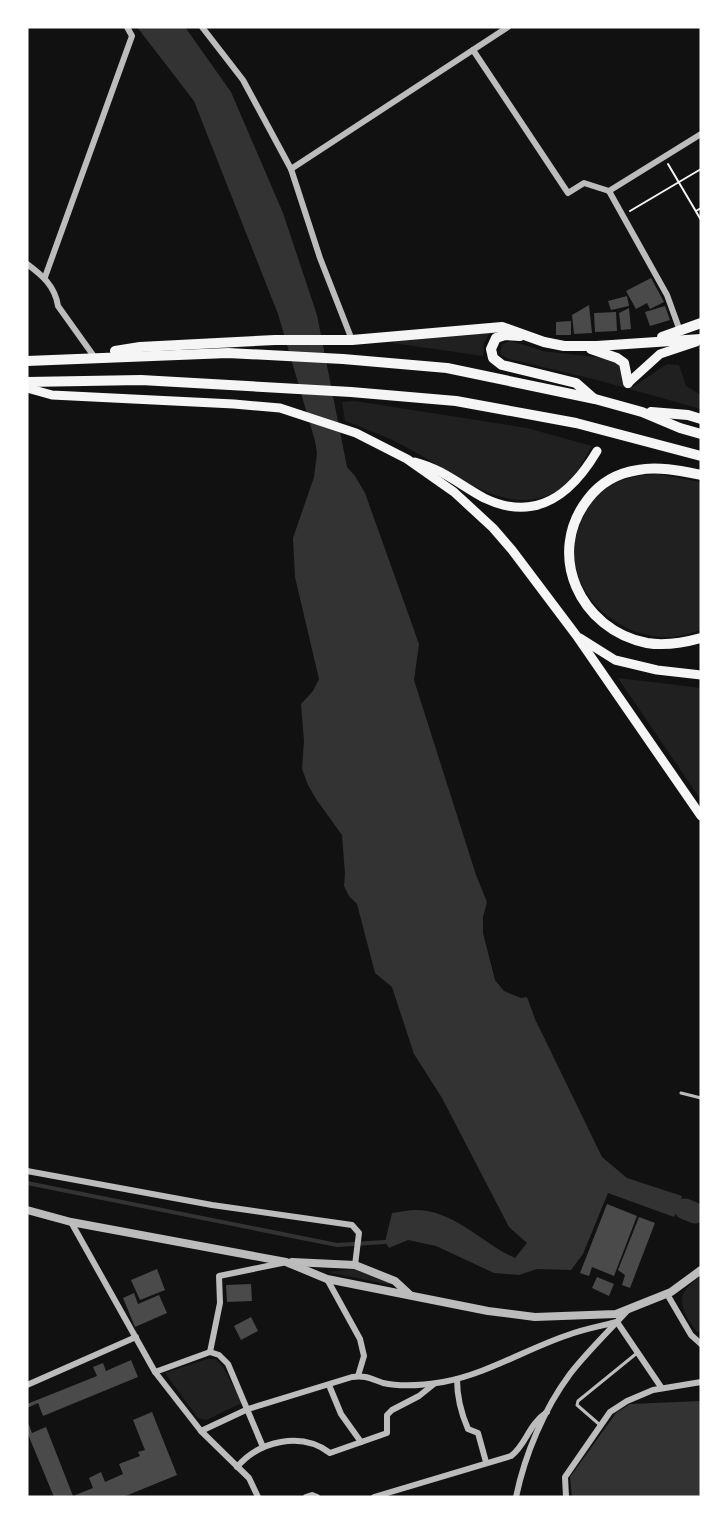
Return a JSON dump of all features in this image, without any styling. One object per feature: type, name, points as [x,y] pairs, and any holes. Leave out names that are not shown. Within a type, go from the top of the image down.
[{"type":"main road","points":[[643,343],[701,323]]},
{"type":"main road","points":[[78,358],[140,347],[275,340],[352,340],[502,327],[554,345],[581,346],[701,340]]},
{"type":"main road","points":[[529,336],[506,335],[496,338],[491,349],[493,358],[502,365],[576,383],[595,399]]},
{"type":"main road","points":[[628,382],[660,354],[701,340]]},
{"type":"main road","points":[[581,346],[621,360],[626,365],[628,382]]},
{"type":"main road","points":[[27,361],[209,354],[277,355],[343,358],[447,368],[595,399],[642,412],[701,434]]},
{"type":"main road","points":[[27,382],[141,380],[351,392],[456,401],[592,427],[701,456]]},
{"type":"main road","points":[[27,388],[52,395],[280,408],[356,433],[407,459],[454,492],[493,528],[532,575],[701,816]]},
{"type":"main road","points":[[642,412],[688,415],[701,419]]},
{"type":"main road","points":[[407,459],[434,467],[484,498],[499,504],[522,508],[552,500],[569,488],[584,473],[597,451]]},
{"type":"main road","points":[[701,475],[656,469],[639,469],[619,474],[592,493],[581,508],[573,524],[569,542],[569,561],[580,597],[604,623],[620,633],[645,642],[664,644],[701,638]]},
{"type":"main road","points":[[576,635],[615,660],[657,670],[701,675]]},
{"type":"street","points":[[45,277],[132,36],[127,27]]},
{"type":"street","points":[[202,27],[243,80],[291,169],[320,258],[352,340]]},
{"type":"street","points":[[291,169],[508,27]]},
{"type":"street","points":[[473,50],[568,193],[584,183],[609,191],[667,295],[681,331]]},
{"type":"street","points":[[609,191],[701,134]]},
{"type":"street","points":[[27,264],[45,277],[57,298],[58,306],[93,355]]},
{"type":"street","points":[[27,1171],[212,1205],[352,1225],[359,1233],[355,1264]]},
{"type":"street","points":[[27,1210],[71,1222],[286,1262],[355,1264],[395,1281],[409,1294]]},
{"type":"street","points":[[71,1222],[155,1372],[201,1431],[249,1478],[258,1497]]},
{"type":"street","points":[[210,1352],[220,1303],[219,1276],[286,1262],[327,1279],[488,1311],[535,1317],[608,1316],[627,1311],[667,1294],[701,1270]]},
{"type":"street","points":[[327,1279],[360,1339],[364,1356],[358,1376]]},
{"type":"street","points":[[667,1294],[693,1338],[701,1344]]},
{"type":"street","points":[[516,1497],[525,1460],[547,1412],[570,1374],[627,1311]]},
{"type":"street","points":[[617,1322],[661,1387]]},
{"type":"street","points":[[201,1431],[248,1409],[346,1378],[358,1376],[374,1378],[383,1383],[410,1385],[434,1384],[457,1379],[568,1334],[617,1322]]},
{"type":"street","points":[[27,1385],[136,1337]]},
{"type":"street","points":[[155,1372],[210,1352],[219,1355],[228,1364],[263,1446]]},
{"type":"street","points":[[457,1379],[459,1400],[468,1429],[478,1433],[486,1462]]},
{"type":"street","points":[[566,1497],[565,1477],[610,1412],[661,1387],[701,1382]]},
{"type":"street","points":[[237,1467],[249,1454],[263,1446],[280,1442],[298,1441],[316,1445],[330,1453],[387,1433],[385,1418],[387,1414],[419,1396],[434,1384]]},
{"type":"street","points":[[329,1385],[341,1414],[360,1442]]},
{"type":"street","points":[[374,1497],[514,1454],[536,1420],[547,1412]]},
{"type":"lane","points":[[681,1093],[701,1098]]},
{"type":"lane","points":[[601,1425],[577,1405],[578,1401],[638,1352]]},
{"type":"path","points":[[664,157],[701,220]]},
{"type":"path","points":[[622,215],[701,169]]},
{"type":"path","points":[[696,211],[701,208]]},
{"type":"shaded area","points":[[137,27],[185,27],[231,92],[283,213],[317,315],[347,467],[365,493],[419,644],[414,680],[476,875],[487,902],[483,917],[483,933],[495,980],[504,991],[521,998],[527,997],[535,1019],[602,1157],[627,1178],[682,1196],[674,1217],[608,1193],[583,1254],[571,1270],[537,1269],[519,1275],[494,1273],[436,1246],[408,1240],[389,1248],[385,1242],[392,1213],[415,1210],[443,1215],[515,1258],[527,1243],[509,1227],[442,1098],[414,1054],[392,987],[375,973],[357,904],[349,896],[344,886],[342,835],[316,799],[302,769],[304,741],[301,704],[313,691],[319,679],[295,577],[293,538],[314,477],[317,453],[315,441],[278,314],[194,101]]},
{"type":"shaded area","points":[[488,331],[490,333],[484,343],[483,356],[393,343],[395,340]]},
{"type":"shaded area","points":[[511,341],[543,351],[612,359],[618,362],[623,384],[633,387],[667,364],[679,365],[686,386],[701,395],[701,409],[597,380],[509,359],[500,352],[502,344]]},
{"type":"shaded area","points":[[355,401],[527,428],[592,446],[576,472],[561,488],[536,499],[517,500],[479,489],[400,444],[345,421],[342,402]]},
{"type":"shaded area","points":[[657,474],[701,482],[701,630],[673,637],[634,631],[603,612],[591,600],[582,585],[576,570],[574,553],[576,536],[583,518],[591,503],[599,495],[608,487],[623,480]]},
{"type":"shaded area","points":[[618,678],[701,688],[701,800]]},
{"type":"shaded area","points":[[354,1269],[388,1281],[391,1285],[327,1272]]},
{"type":"shaded area","points":[[701,1275],[701,1331],[697,1332],[685,1314],[682,1297]]},
{"type":"shaded area","points":[[207,1359],[216,1359],[223,1367],[242,1403],[206,1420],[198,1418],[165,1373]]},
{"type":"shaded area","points":[[701,1401],[701,1497],[572,1497],[570,1477],[616,1413],[630,1404]]},
{"type":"building","points":[[651,278],[664,302],[650,309],[647,303],[636,309],[626,291]]},
{"type":"building","points":[[627,296],[629,306],[611,310],[608,301]]},
{"type":"building","points":[[589,305],[592,333],[574,334],[572,315]]},
{"type":"building","points":[[665,306],[670,320],[650,326],[645,312]]},
{"type":"building","points":[[629,308],[631,329],[621,330],[619,313]]},
{"type":"building","points":[[616,312],[617,331],[595,332],[594,313]]},
{"type":"building","points":[[571,321],[571,335],[556,335],[556,322]]},
{"type":"building","points":[[607,1204],[637,1216],[614,1276],[592,1267],[589,1276],[580,1273]]},
{"type":"building","points":[[639,1217],[655,1223],[630,1288],[622,1285],[625,1275],[618,1270]]},
{"type":"building","points":[[157,1269],[165,1290],[140,1300],[131,1280]]},
{"type":"building","points":[[597,1277],[614,1284],[609,1296],[592,1288]]},
{"type":"building","points":[[251,1284],[252,1301],[227,1302],[226,1285]]},
{"type":"building","points":[[134,1293],[138,1304],[159,1295],[167,1313],[135,1327],[123,1298]]},
{"type":"building","points":[[251,1317],[258,1331],[241,1340],[234,1326]]},
{"type":"building","points":[[131,1360],[138,1377],[43,1416],[38,1403],[27,1408],[27,1404],[97,1376],[93,1367],[103,1363],[106,1371]]},
{"type":"building","points":[[152,1412],[177,1475],[123,1497],[54,1497],[27,1432],[27,1420],[32,1433],[46,1427],[73,1496],[93,1488],[89,1478],[101,1472],[105,1482],[123,1474],[119,1464],[140,1456],[138,1452],[145,1450],[133,1420]]},
{"type":"waterway","points":[[27,1183],[337,1245],[385,1242]]},
{"type":"waterway","points":[[685,1209],[695,1213]]}]
